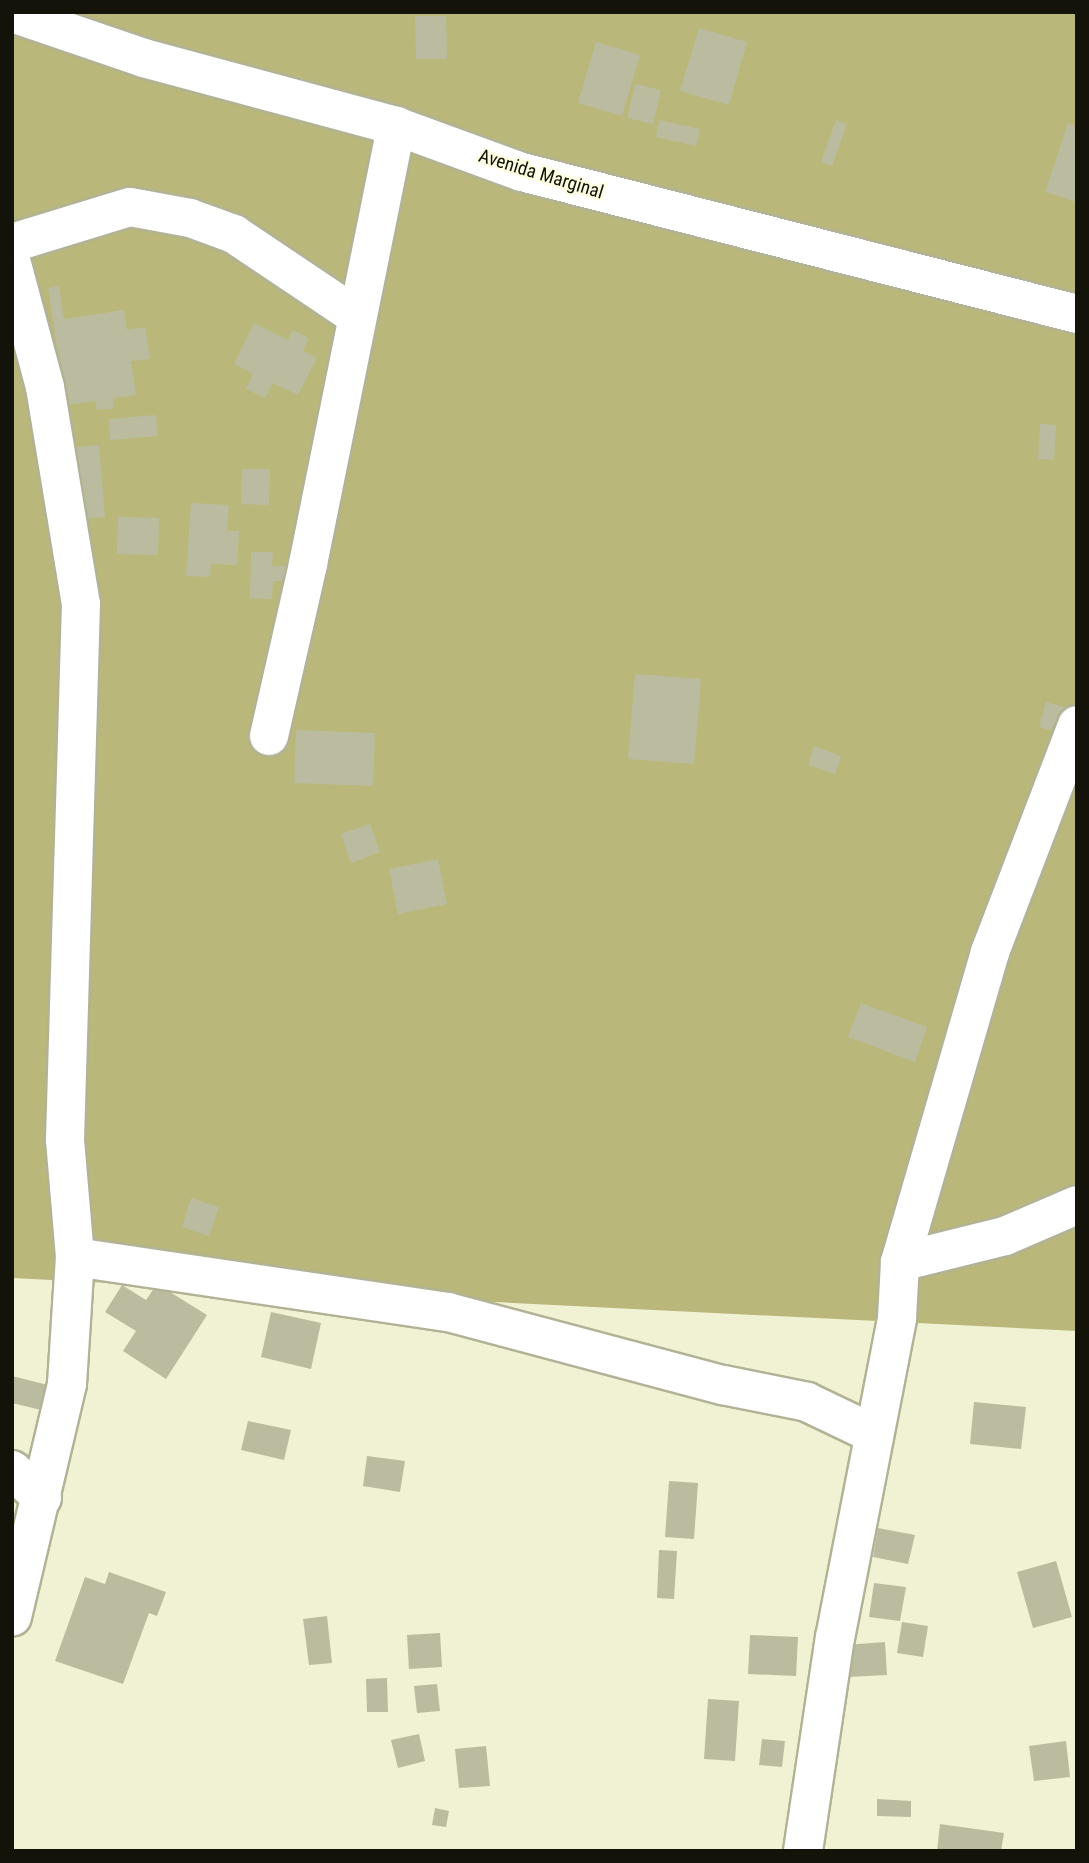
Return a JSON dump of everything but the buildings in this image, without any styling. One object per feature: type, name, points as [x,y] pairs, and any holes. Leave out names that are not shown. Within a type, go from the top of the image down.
[{"type":"street","name":"Avenida Marginal","points":[[12,13],[144,58],[396,126],[522,172],[1077,314]]},
{"type":"street","points":[[269,736],[308,564],[396,126]]},
{"type":"street","points":[[12,243],[130,206],[190,218],[234,234],[356,316]]},
{"type":"street","points":[[12,264],[46,387],[81,604],[65,1140],[75,1257],[67,1384],[12,1617]]},
{"type":"street","points":[[803,1851],[835,1638],[897,1318],[900,1262],[990,952],[1077,725]]},
{"type":"street","points":[[900,1262],[1005,1236],[1077,1205]]},
{"type":"street","points":[[75,1257],[448,1312],[723,1385],[807,1402],[873,1434]]},
{"type":"street","points":[[12,1470],[42,1498]]},
{"type":"shaded area","points":[[12,12],[1077,12],[1077,1331],[12,1278]]}]
